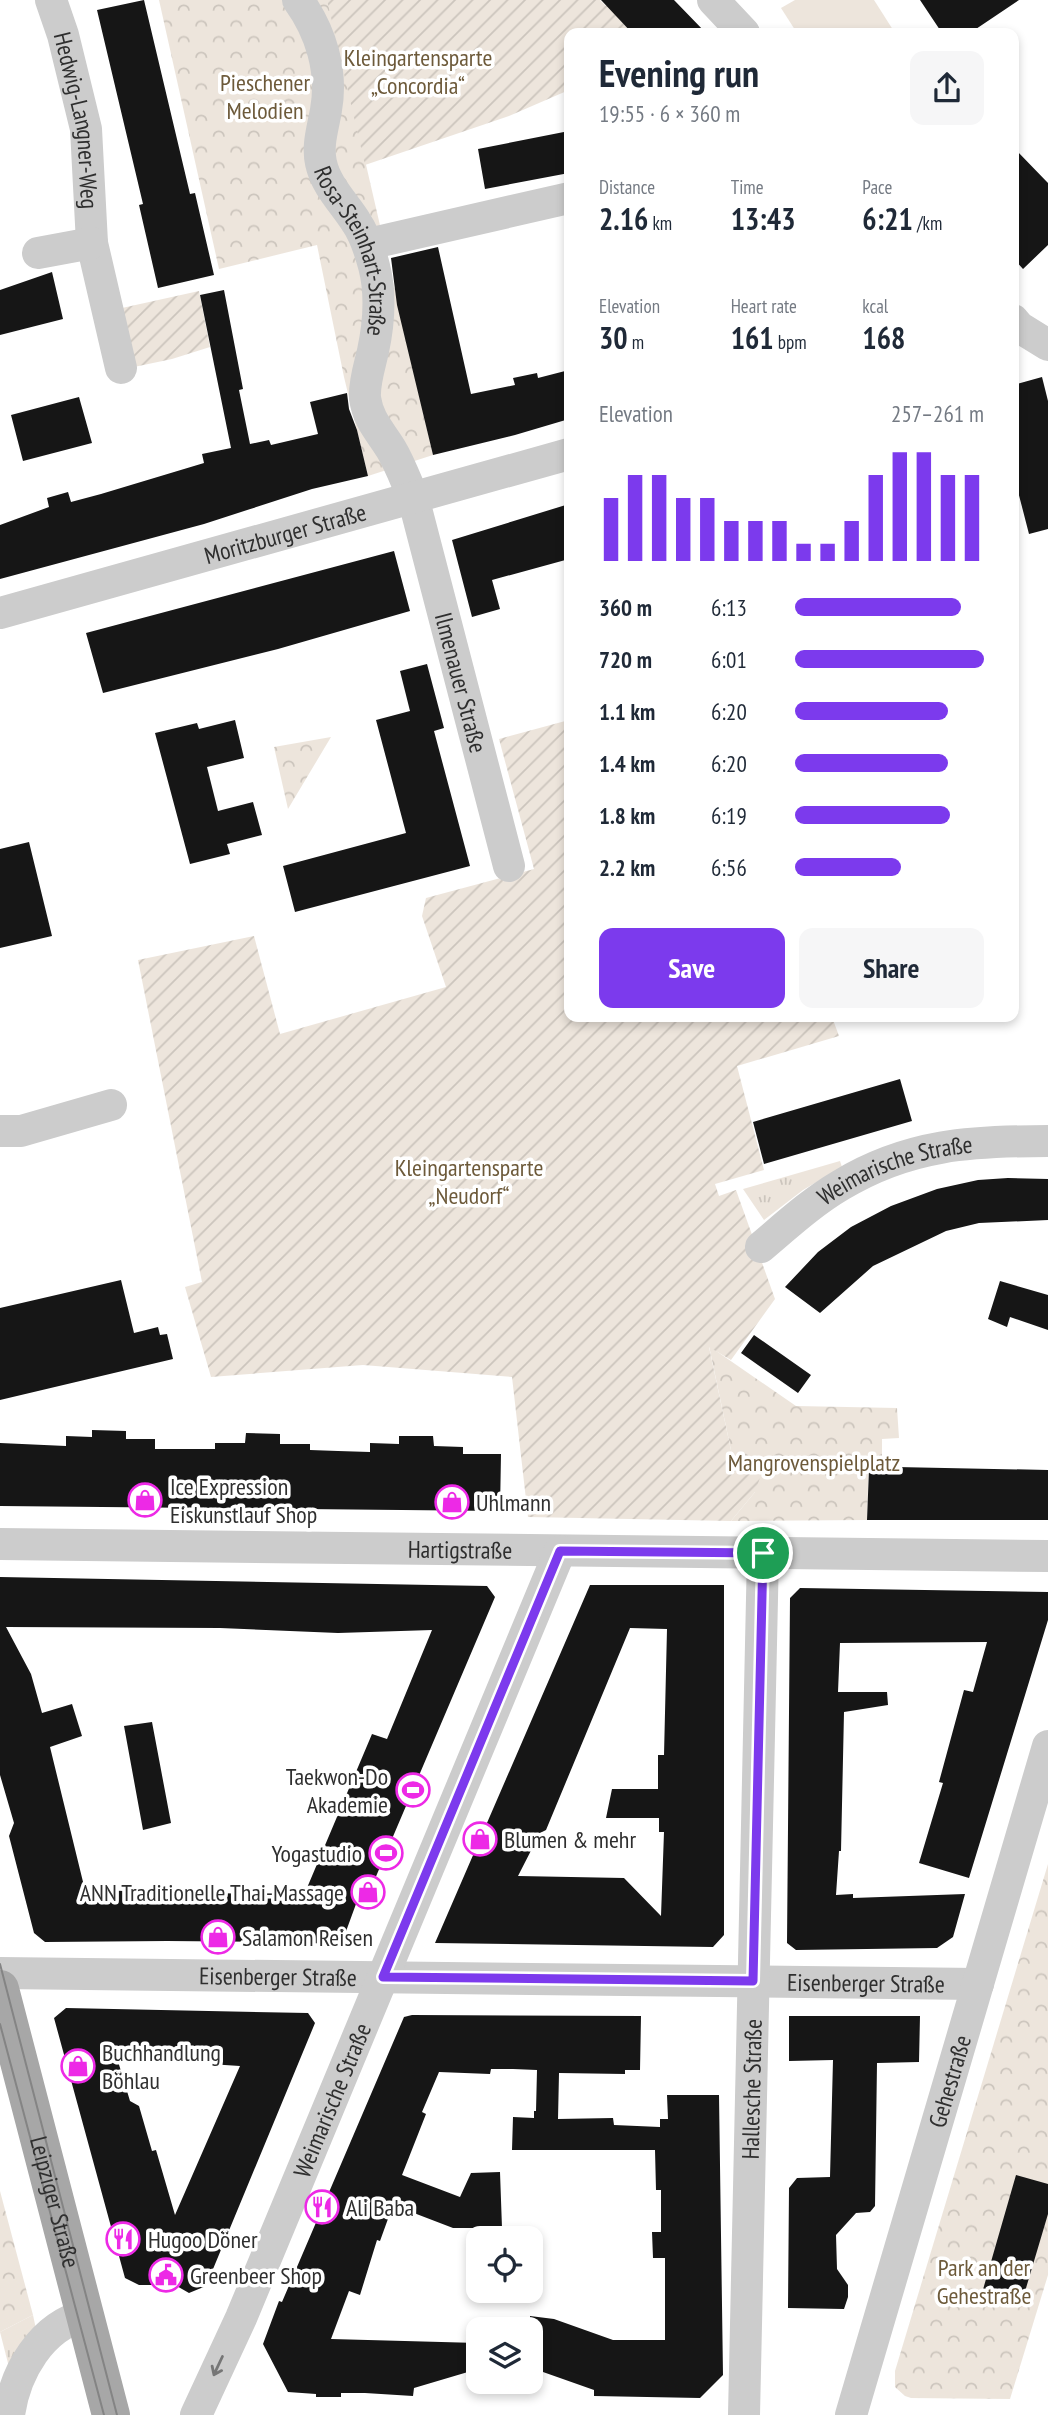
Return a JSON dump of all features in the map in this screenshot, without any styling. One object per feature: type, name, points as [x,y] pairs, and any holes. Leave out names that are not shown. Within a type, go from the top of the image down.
[{"type":"main road","name":"Leipziger Straße","points":[[0,1989],[111,2415]]},
{"type":"street","name":"Hedwig-Langner-Weg","points":[[51,0],[63,35],[86,129],[92,243],[121,368]]},
{"type":"street","name":"Rosa-Steinhart-Straße","points":[[299,0],[312,19],[321,42],[326,69],[327,107],[319,147],[321,164],[328,182],[357,223],[368,244],[376,275],[378,297],[374,346],[365,395],[368,412],[375,430],[390,449],[413,497]]},
{"type":"street","points":[[713,0],[739,28]]},
{"type":"street","points":[[368,244],[431,223],[564,199]]},
{"type":"street","name":"Hedwig-Langner-Weg","points":[[38,253],[92,243]]},
{"type":"street","points":[[1019,328],[1048,345]]},
{"type":"street","name":"Moritzburger Straße","points":[[0,613],[564,455]]},
{"type":"street","name":"Ilmenauer Straße","points":[[413,497],[509,866]]},
{"type":"street","points":[[0,1132],[21,1131],[111,1105]]},
{"type":"street","name":"Weimarische Straße","points":[[761,1247],[803,1211],[842,1184],[902,1156],[985,1141],[1048,1141]]},
{"type":"street","name":"Hartigstraße","points":[[0,1545],[1048,1556]]},
{"type":"street","name":"Weimarische Straße","points":[[196,2415],[242,2318],[560,1551]]},
{"type":"street","name":"Hallesche Straße","points":[[744,2415],[763,1553]]},
{"type":"street","name":"Gehestraße","points":[[851,2415],[1048,1746]]},
{"type":"street","name":"Eisenberger Straße","points":[[0,1973],[978,1984]]},
{"type":"street","points":[[9,2415],[16,2384],[30,2356],[66,2323],[86,2315]]},
{"type":"green space","name":"Pieschener Melodien","points":[[159,0],[328,0],[433,455],[368,476],[317,245],[219,269]]},
{"type":"green space","name":"Kleingartensparte „Concordia“","points":[[327,0],[600,0],[606,6],[612,1],[618,18],[627,28],[564,28],[564,92],[509,116],[365,165]]},
{"type":"green space","points":[[795,0],[874,0],[892,28],[794,28],[781,8]]},
{"type":"green space","points":[[199,291],[210,347],[134,367],[122,308]]},
{"type":"green space","name":"Kleingartensparte „Neudorf“","points":[[564,721],[564,1022],[834,1022],[839,1036],[737,1066],[764,1170],[715,1184],[719,1196],[736,1190],[775,1299],[731,1360],[709,1347],[732,1455],[762,1472],[755,1492],[731,1521],[528,1517],[512,1377],[363,1365],[211,1377],[185,1287],[202,1282],[138,960],[254,936],[280,1034],[446,987],[422,916],[426,898],[534,869],[499,739]]},
{"type":"green space","points":[[331,737],[288,809],[274,747]]},
{"type":"green space","points":[[840,1161],[842,1167],[803,1190],[764,1220],[743,1189]]},
{"type":"green space","name":"Mangrovenspielplatz","points":[[709,1346],[796,1406],[897,1408],[899,1438],[882,1439],[882,1456],[869,1457],[867,1520],[731,1521],[755,1492],[732,1455]]},
{"type":"green space","name":"Park an der Gehestraße","points":[[1048,1864],[1048,2275],[1010,2399],[911,2398],[895,2387],[895,2371]]},
{"type":"green space","points":[[0,2191],[33,2315],[0,2332]]},
{"type":"green space","points":[[33,2315],[36,2329],[10,2371],[0,2332]]},
{"type":"building","points":[[144,0],[190,194],[195,193],[214,275],[158,288],[139,205],[143,204],[97,10]]},
{"type":"building","points":[[601,0],[674,0],[701,28],[627,28]]},
{"type":"building","points":[[920,0],[1019,0],[977,28],[939,28]]},
{"type":"building","points":[[564,132],[564,174],[485,189],[478,149]]},
{"type":"building","points":[[1019,153],[1048,183],[1048,245],[1023,269],[1019,265]]},
{"type":"building","points":[[438,247],[471,394],[515,385],[513,378],[537,373],[538,378],[564,371],[564,420],[433,455],[397,305],[391,258]]},
{"type":"building","points":[[52,272],[63,319],[0,335],[0,290]]},
{"type":"building","points":[[224,290],[243,389],[239,390],[250,444],[269,440],[271,445],[318,434],[310,402],[347,393],[368,476],[312,489],[204,524],[0,579],[0,525],[49,507],[47,498],[68,492],[71,502],[101,494],[204,463],[202,454],[231,448],[200,295]]},
{"type":"building","points":[[1042,377],[1048,401],[1048,529],[1029,534],[1019,495],[1019,383]]},
{"type":"building","points":[[79,397],[92,443],[23,461],[11,415]]},
{"type":"building","points":[[564,506],[564,560],[492,580],[500,609],[472,617],[452,540]]},
{"type":"building","points":[[394,551],[410,611],[278,649],[103,693],[86,633]]},
{"type":"building","points":[[427,664],[444,728],[434,731],[470,866],[295,912],[283,866],[406,833],[376,720],[410,711],[400,671]]},
{"type":"building","points":[[235,720],[244,758],[207,767],[218,811],[253,802],[262,835],[227,844],[230,854],[190,864],[155,733],[197,723],[199,729]]},
{"type":"building","points":[[29,842],[52,936],[0,948],[0,849]]},
{"type":"building","points":[[900,1079],[912,1121],[764,1164],[753,1122]]},
{"type":"building","points":[[1048,1179],[1048,1220],[979,1223],[946,1231],[873,1266],[820,1313],[785,1287],[818,1252],[851,1227],[891,1206],[937,1189],[978,1180]]},
{"type":"building","points":[[121,1280],[134,1333],[158,1327],[160,1335],[167,1334],[173,1359],[0,1400],[0,1308]]},
{"type":"building","points":[[1000,1281],[1048,1295],[1048,1330],[1010,1317],[1007,1327],[988,1319]]},
{"type":"building","points":[[754,1335],[811,1375],[798,1393],[741,1353]]},
{"type":"building","points":[[92,1430],[126,1431],[126,1439],[155,1439],[155,1449],[215,1449],[215,1443],[245,1443],[246,1433],[280,1434],[280,1444],[310,1444],[310,1450],[370,1452],[370,1443],[399,1444],[399,1436],[433,1436],[434,1446],[463,1447],[463,1454],[501,1454],[500,1511],[0,1506],[0,1443],[66,1446],[66,1436],[92,1437]]},
{"type":"building","points":[[896,1467],[1048,1470],[1048,1520],[867,1520],[869,1469]]},
{"type":"building","points":[[0,1577],[487,1586],[495,1597],[363,1907],[356,1904],[341,1945],[298,1942],[45,1942],[34,1933],[9,1836],[14,1823],[0,1775]],"holes":[[[6,1627],[220,1628],[338,1633],[432,1630],[387,1739],[372,1734],[304,1895],[85,1890],[50,1747],[82,1736],[72,1704],[42,1713],[31,1674]]]},
{"type":"building","points":[[590,1585],[724,1585],[724,1935],[713,1947],[435,1943]],"holes":[[[630,1628],[667,1629],[664,1755],[658,1755],[658,1789],[612,1789],[606,1818],[659,1818],[659,1832],[664,1832],[661,1916],[624,1878],[518,1876],[540,1833],[546,1830]]]},
{"type":"building","points":[[800,1588],[1048,1592],[1048,1620],[969,1878],[919,1863],[943,1783],[939,1782],[964,1690],[973,1692],[987,1642],[840,1643],[838,1692],[887,1692],[888,1705],[844,1712],[841,1851],[836,1895],[853,1894],[853,1898],[965,1894],[953,1937],[937,1948],[796,1950],[787,1943],[790,1598]]},
{"type":"building","points":[[152,1722],[171,1823],[143,1830],[124,1726]]},
{"type":"building","points":[[66,2008],[308,2013],[315,2023],[206,2286],[189,2293],[175,2285],[139,2285],[125,2278],[54,2018]],"holes":[[[117,2058],[240,2066],[175,2215],[156,2150],[152,2151],[139,2106],[130,2101]]]},
{"type":"building","points":[[641,2016],[640,2070],[625,2070],[625,2074],[559,2073],[558,2119],[613,2118],[614,2125],[660,2127],[660,2119],[668,2119],[667,2095],[719,2095],[723,2375],[700,2398],[594,2396],[594,2390],[543,2372],[543,2318],[613,2340],[665,2340],[665,2258],[653,2258],[652,2232],[661,2232],[661,2190],[656,2190],[655,2150],[512,2150],[513,2117],[534,2118],[537,2070],[513,2069],[491,2069],[490,2074],[439,2072],[422,2112],[426,2114],[402,2175],[460,2197],[471,2173],[500,2172],[502,2226],[453,2228],[393,2205],[380,2241],[377,2240],[360,2295],[349,2291],[331,2339],[466,2343],[466,2373],[414,2388],[413,2396],[341,2393],[341,2397],[316,2397],[316,2394],[288,2392],[263,2344],[279,2301],[282,2302],[404,2017]]},
{"type":"building","points":[[789,2016],[920,2016],[919,2062],[877,2063],[875,2206],[870,2212],[856,2213],[836,2235],[837,2269],[848,2285],[844,2309],[788,2308],[789,2188],[797,2178],[830,2177],[833,2060],[789,2061]]},
{"type":"building","points":[[1016,2175],[1048,2184],[1048,2214],[1021,2305],[982,2293]]},
{"type":"tram line","points":[[0,1964],[117,2415]]},
{"type":"tram line","points":[[0,2024],[104,2415]]},
{"type":"place","name":"Ice Expression Eiskunstlauf Shop","points":[[145,1500]]},
{"type":"place","name":"Uhlmann","points":[[452,1502]]},
{"type":"place","name":"Taekwon-Do Akademie","points":[[413,1790]]},
{"type":"place","name":"Blumen & mehr","points":[[480,1839]]},
{"type":"place","name":"Yogastudio","points":[[386,1853]]},
{"type":"place","name":"ANN Traditionelle Thai-Massage","points":[[368,1892]]},
{"type":"place","name":"Salamon Reisen","points":[[218,1937]]},
{"type":"place","name":"Buchhandlung Böhlau","points":[[78,2066]]},
{"type":"place","name":"Ali Baba","points":[[322,2207]]},
{"type":"place","name":"Hugoo Döner","points":[[123,2239]]},
{"type":"place","name":"Greenbeer Shop","points":[[166,2275]]},
{"type":"route","points":[[560,1551],[763,1553],[753,1981],[383,1977],[560,1551]]}]
